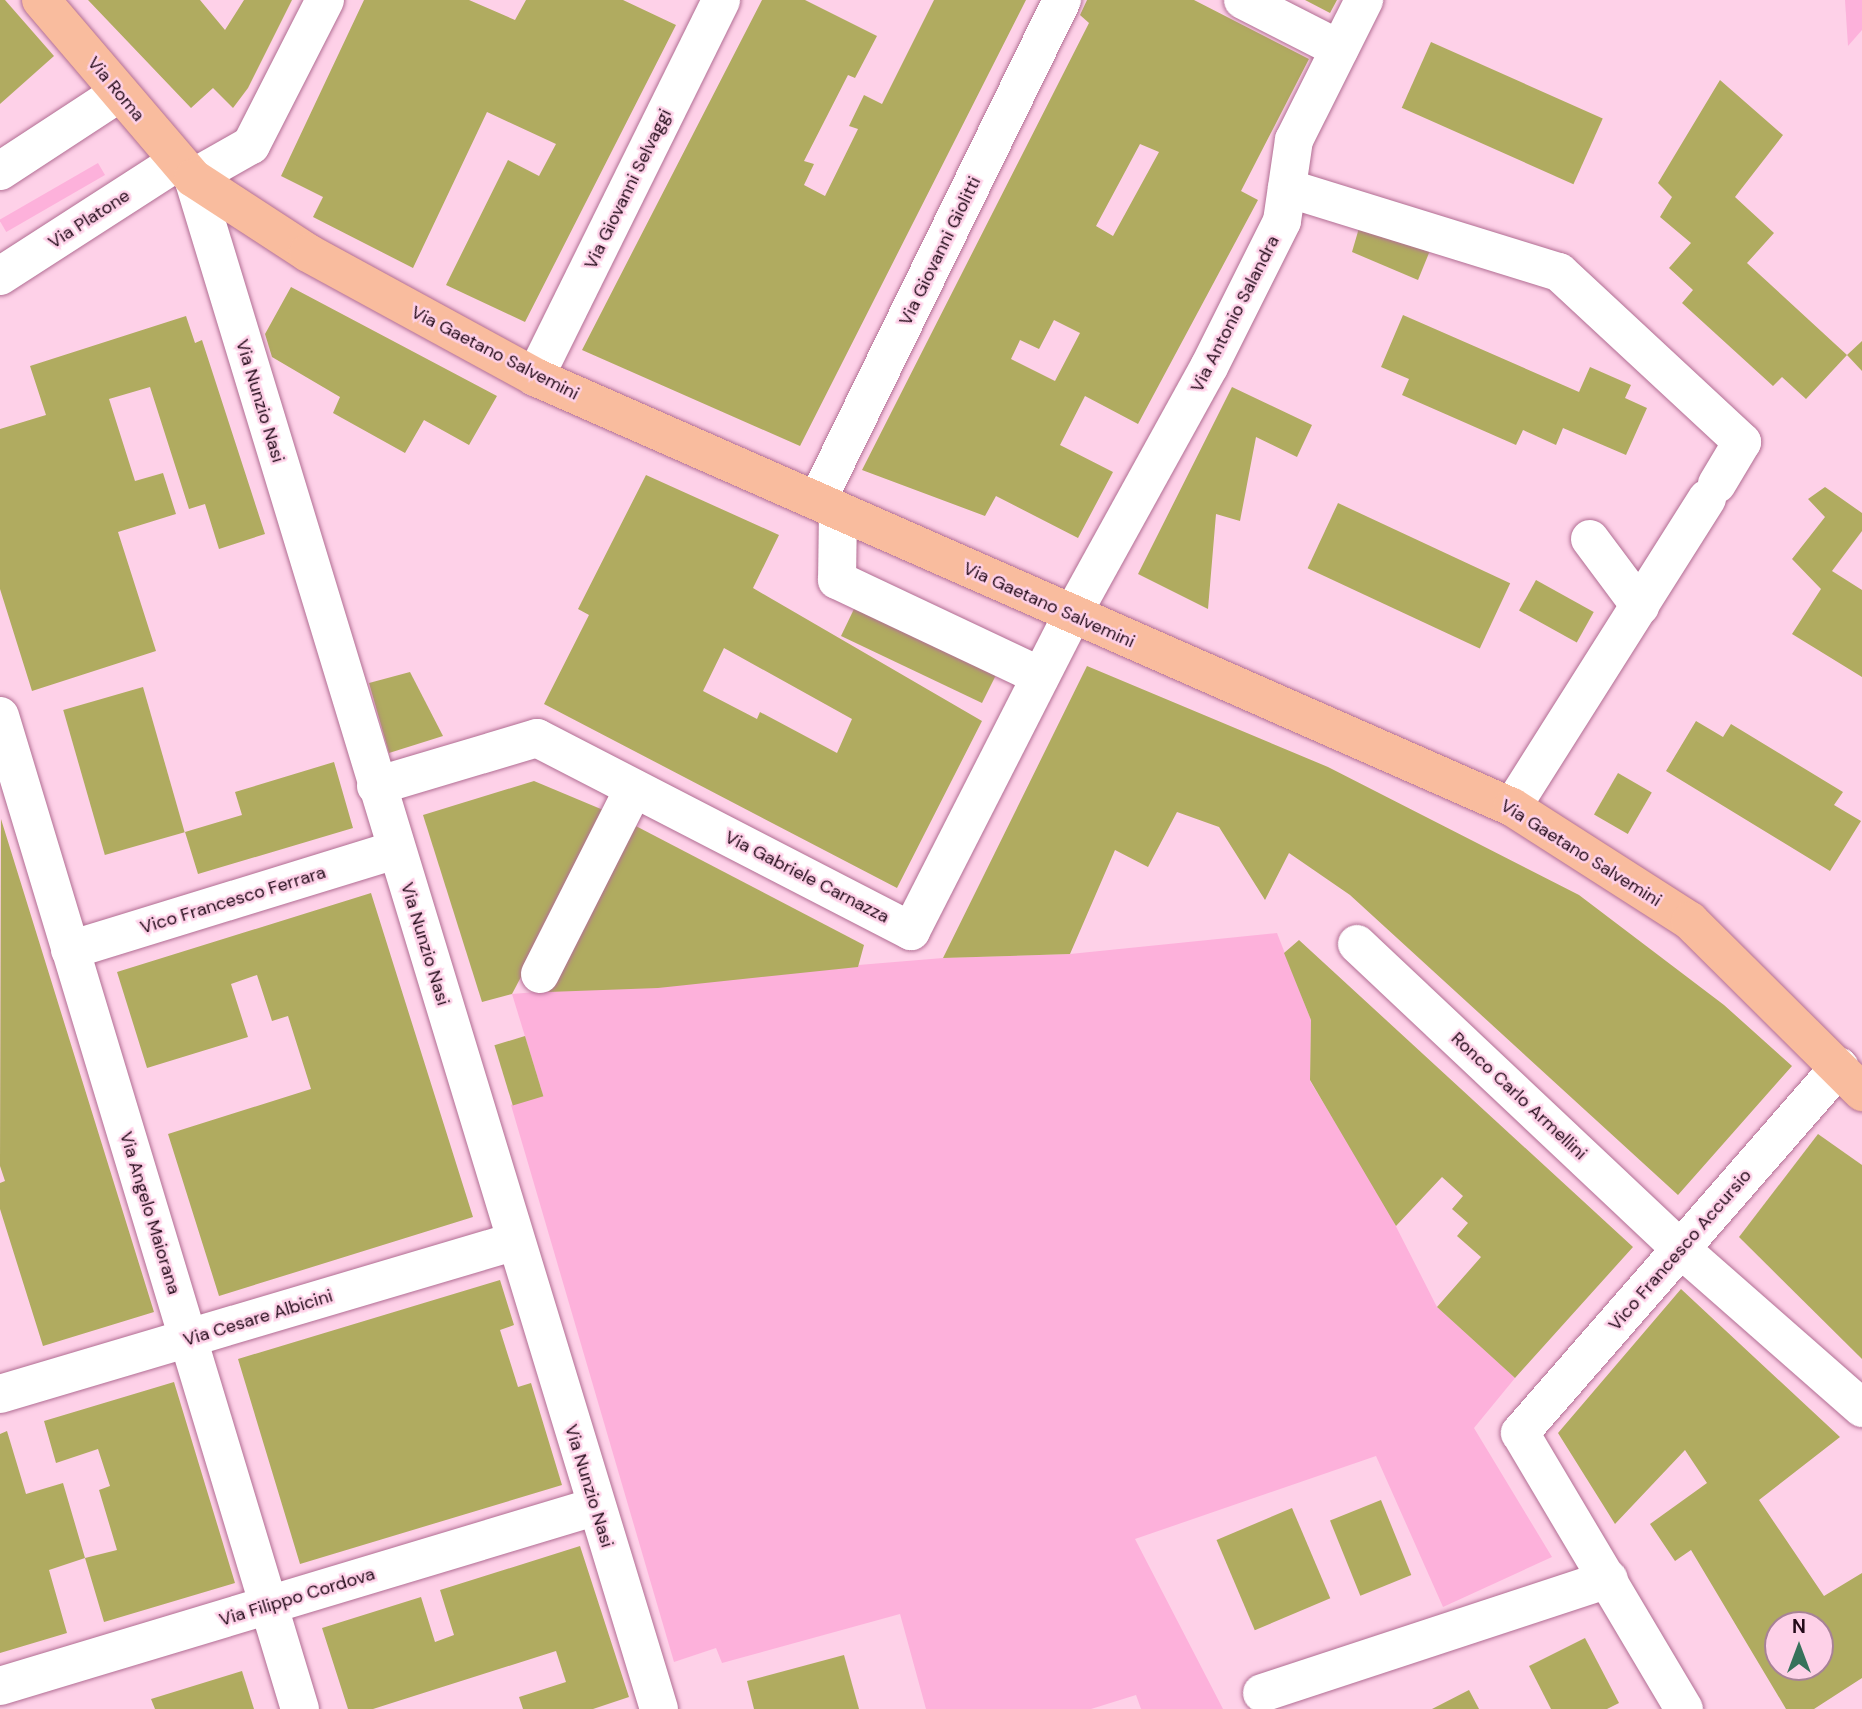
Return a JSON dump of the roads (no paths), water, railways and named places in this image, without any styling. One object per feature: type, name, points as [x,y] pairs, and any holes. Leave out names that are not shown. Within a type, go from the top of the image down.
[{"type":"main road","name":"Via Roma","points":[[41,0],[185,170]]},
{"type":"main road","name":"Via Gaetano Salvemini","points":[[185,170],[308,253],[535,377],[1512,807],[1690,921],[1850,1079]]},
{"type":"street","name":"Via Platone","points":[[0,276],[185,170],[251,145],[326,0]]},
{"type":"street","name":"Via Giovanni Selvaggi","points":[[535,377],[721,0]]},
{"type":"street","name":"Via Giovanni Giolitti","points":[[828,506],[1062,0]]},
{"type":"street","points":[[1243,0],[1339,49]]},
{"type":"street","name":"Via Antonio Salandra","points":[[1072,615],[1209,367],[1276,233],[1287,188],[1294,140],[1364,0]]},
{"type":"street","points":[[0,171],[119,93]]},
{"type":"street","name":"Via Nunzio Nasi","points":[[185,170],[516,1241],[594,1507],[659,1709]]},
{"type":"street","points":[[1287,188],[1559,272],[1742,442],[1512,807]]},
{"type":"street","points":[[828,506],[837,580],[1040,676]]},
{"type":"street","points":[[1590,539],[1640,606]]},
{"type":"street","name":"Via Gabriele Carnazza","points":[[376,786],[537,738],[911,931],[1072,615]]},
{"type":"street","name":"Via Angelo Maiorana","points":[[0,716],[300,1709]]},
{"type":"street","points":[[540,974],[634,788]]},
{"type":"street","name":"Vico Francesco Ferrara","points":[[70,950],[396,849]]},
{"type":"street","name":"Ronco Carlo Armellini","points":[[1357,944],[1681,1249],[1862,1408]]},
{"type":"street","name":"Vico Francesco Accursio","points":[[1609,1579],[1520,1433],[1681,1249],[1850,1079]]},
{"type":"street","name":"Via Cesare Albicini","points":[[0,1394],[516,1241]]},
{"type":"street","name":"Via Filippo Cordova","points":[[0,1686],[594,1507]]},
{"type":"street","points":[[1262,1693],[1609,1579],[1684,1709]]}]
